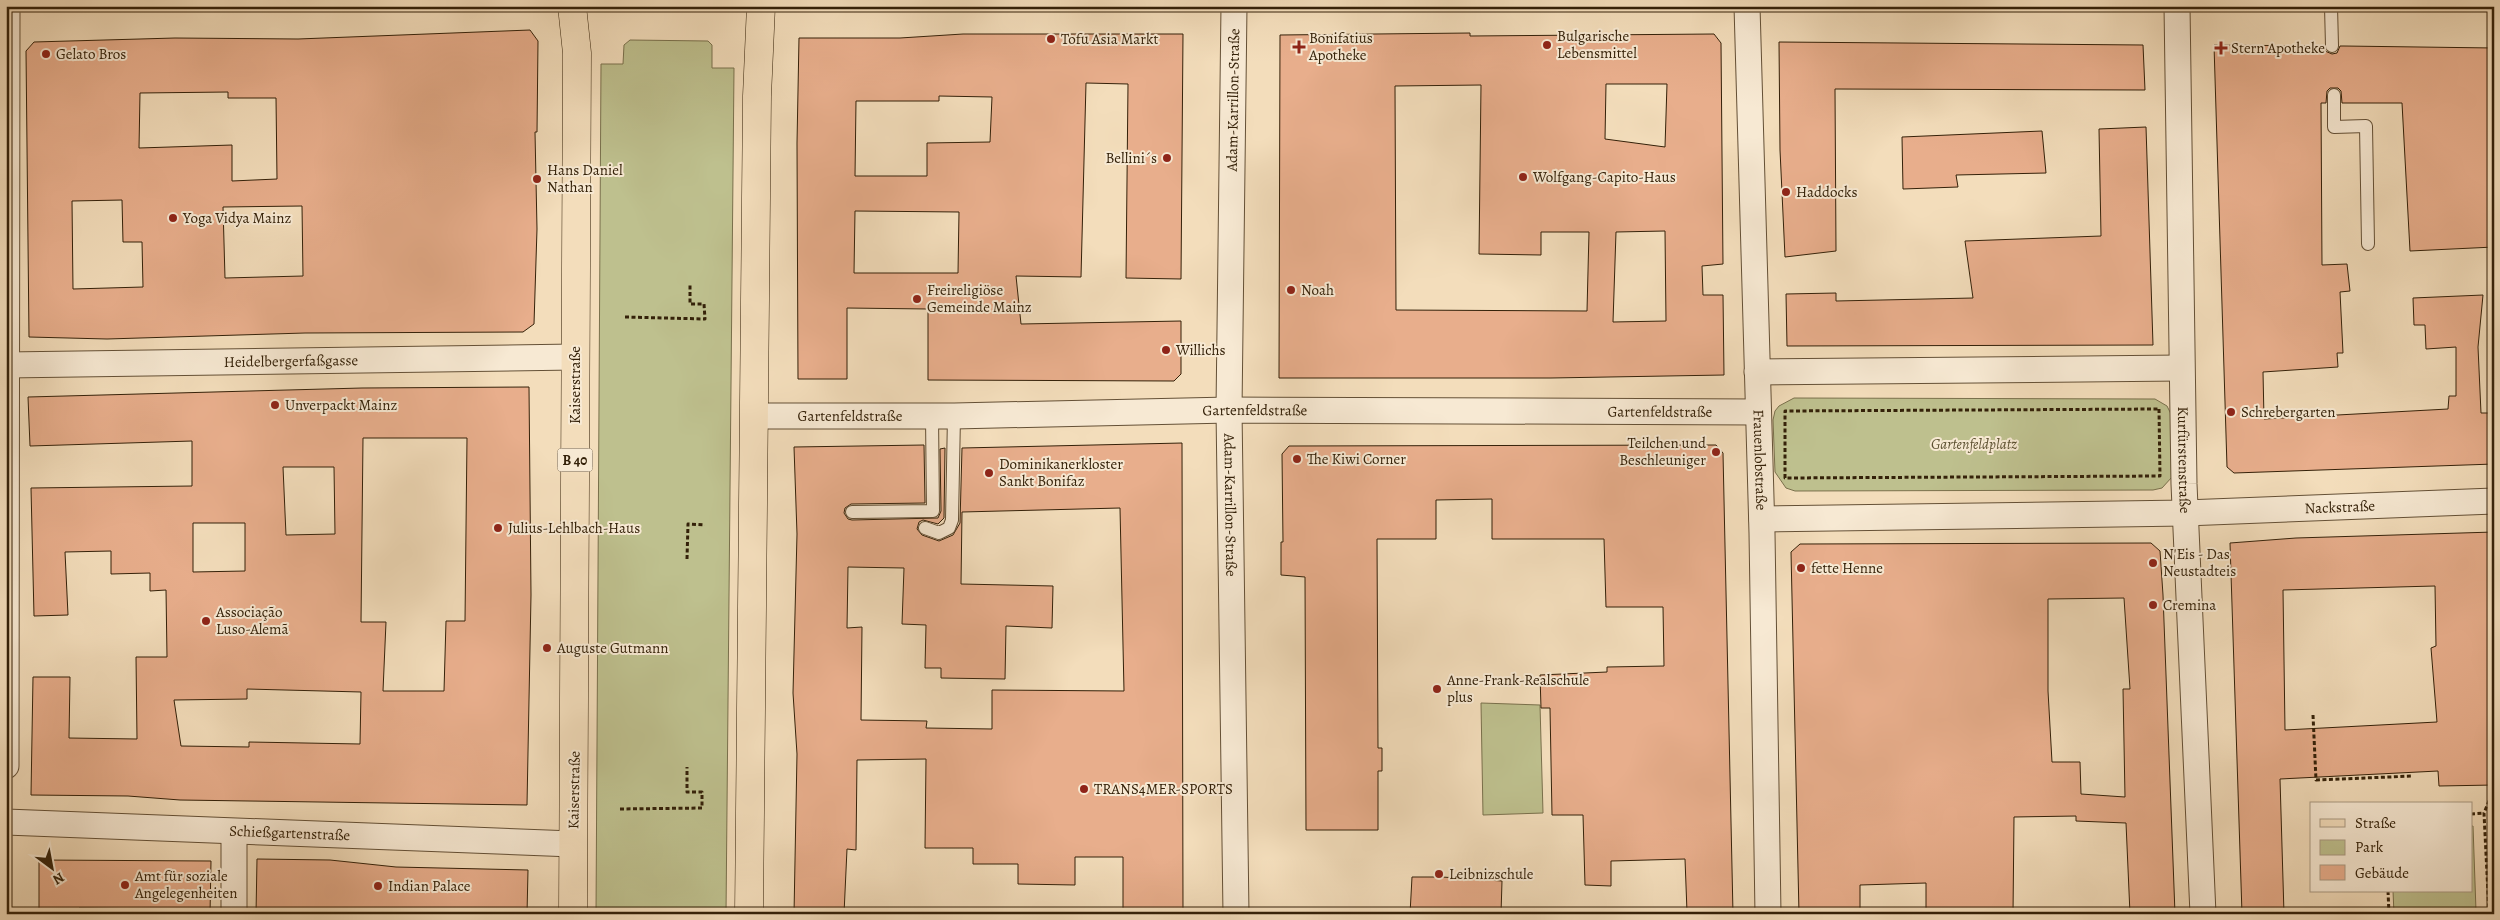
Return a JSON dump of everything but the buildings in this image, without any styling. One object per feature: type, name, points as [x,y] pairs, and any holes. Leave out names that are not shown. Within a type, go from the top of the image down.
[{"type":"main road","name":"Kaiserstraße","points":[[572,6],[577,53],[573,914]]},
{"type":"main road","points":[[749,914],[757,70],[761,6]]},
{"type":"street","points":[[6,766],[7,6]]},
{"type":"street","name":"Adam-Karrillon-Straße","points":[[1234,6],[1229,410],[1236,914]]},
{"type":"street","name":"Frauenlobstraße","points":[[1747,6],[1757,412],[1762,519],[1768,914]]},
{"type":"street","name":"Kurfürstenstraße","points":[[2177,6],[2181,368],[2185,513],[2203,914]]},
{"type":"street","name":"Heidelbergerfaßgasse","points":[[7,365],[575,357]]},
{"type":"street","points":[[1757,372],[2181,368]]},
{"type":"street","name":"Gartenfeldstraße","points":[[754,416],[943,416],[1229,410],[1757,412]]},
{"type":"street","name":"Nackstraße","points":[[2185,513],[2494,501]]},
{"type":"street","points":[[1762,519],[2185,513]]},
{"type":"street","name":"Schießgartenstraße","points":[[6,822],[574,844]]},
{"type":"street","points":[[234,832],[234,914]]},
{"type":"lane","points":[[2331,6],[2332,46]]},
{"type":"lane","points":[[2334,95],[2334,127],[2366,126],[2368,244]]},
{"type":"lane","points":[[852,512],[933,511],[943,416]]},
{"type":"lane","points":[[925,528],[939,532],[949,528],[952,520],[943,416]]},
{"type":"path","points":[[625,317],[705,319],[704,304],[690,304],[690,284]]},
{"type":"path","points":[[2159,408],[2160,476],[1785,478],[1785,411],[2159,408]]},
{"type":"path","points":[[687,560],[688,524],[705,525]]},
{"type":"path","points":[[2313,716],[2316,780],[2413,776]]},
{"type":"path","points":[[620,809],[702,808],[702,792],[687,792],[687,767]]},
{"type":"path","points":[[2490,914],[2484,813],[2494,788]]},
{"type":"path","points":[[2472,814],[2484,813]]},
{"type":"path","points":[[2388,892],[2389,914]]},
{"type":"green space","points":[[630,40],[708,41],[712,45],[712,68],[734,68],[726,914],[596,914],[601,64],[623,64],[624,45]]},
{"type":"green space","name":"Gartenfeldplatz","points":[[1794,398],[2155,399],[2167,406],[2171,414],[2172,477],[2162,488],[2153,490],[1795,491],[1786,488],[1775,472],[1773,420],[1775,411],[1779,406]]},
{"type":"green space","points":[[1481,703],[1540,705],[1543,813],[1483,815]]},
{"type":"green space","points":[[2473,826],[2476,911],[2394,914],[2393,892],[2472,892]]},
{"type":"place","name":"Tofu Asia Markt","points":[[1051,39]]},
{"type":"place","name":"Bulgarische Lebensmittel","points":[[1547,45]]},
{"type":"place","name":"Bonifatius Apotheke","points":[[1299,47]]},
{"type":"place","name":"Stern Apotheke","points":[[2221,48]]},
{"type":"place","name":"Gelato Bros","points":[[46,54]]},
{"type":"place","name":"Bellini´s","points":[[1167,158]]},
{"type":"place","name":"Wolfgang-Capito-Haus","points":[[1523,177]]},
{"type":"place","name":"Hans Daniel Nathan","points":[[537,179]]},
{"type":"place","name":"Haddocks","points":[[1786,192]]},
{"type":"place","name":"Yoga Vidya Mainz","points":[[173,218]]},
{"type":"place","name":"Noah","points":[[1291,290]]},
{"type":"place","name":"Freireligiöse Gemeinde Mainz","points":[[917,299]]},
{"type":"place","name":"Willichs","points":[[1166,350]]},
{"type":"place","name":"Unverpackt Mainz","points":[[275,405]]},
{"type":"place","name":"Schrebergarten","points":[[2231,412]]},
{"type":"place","name":"Teilchen und Beschleuniger","points":[[1716,452]]},
{"type":"place","name":"The Kiwi Corner","points":[[1297,459]]},
{"type":"place","name":"Dominikanerkloster Sankt Bonifaz","points":[[989,473]]},
{"type":"place","name":"Julius-Lehlbach-Haus","points":[[498,528]]},
{"type":"place","name":"N'Eis - Das Neustadteis","points":[[2153,563]]},
{"type":"place","name":"fette Henne","points":[[1801,568]]},
{"type":"place","name":"Cremina","points":[[2153,605]]},
{"type":"place","name":"Associação Luso-Alemã","points":[[206,621]]},
{"type":"place","name":"Auguste Gutmann","points":[[547,648]]},
{"type":"place","name":"Anne-Frank-Realschule plus","points":[[1437,689]]},
{"type":"place","name":"TRANS4MER-SPORTS","points":[[1084,789]]},
{"type":"place","name":"Leibnizschule","points":[[1439,874]]},
{"type":"place","name":"Amt für soziale Angelegenheiten","points":[[125,885]]},
{"type":"place","name":"Indian Palace","points":[[378,886]]}]
